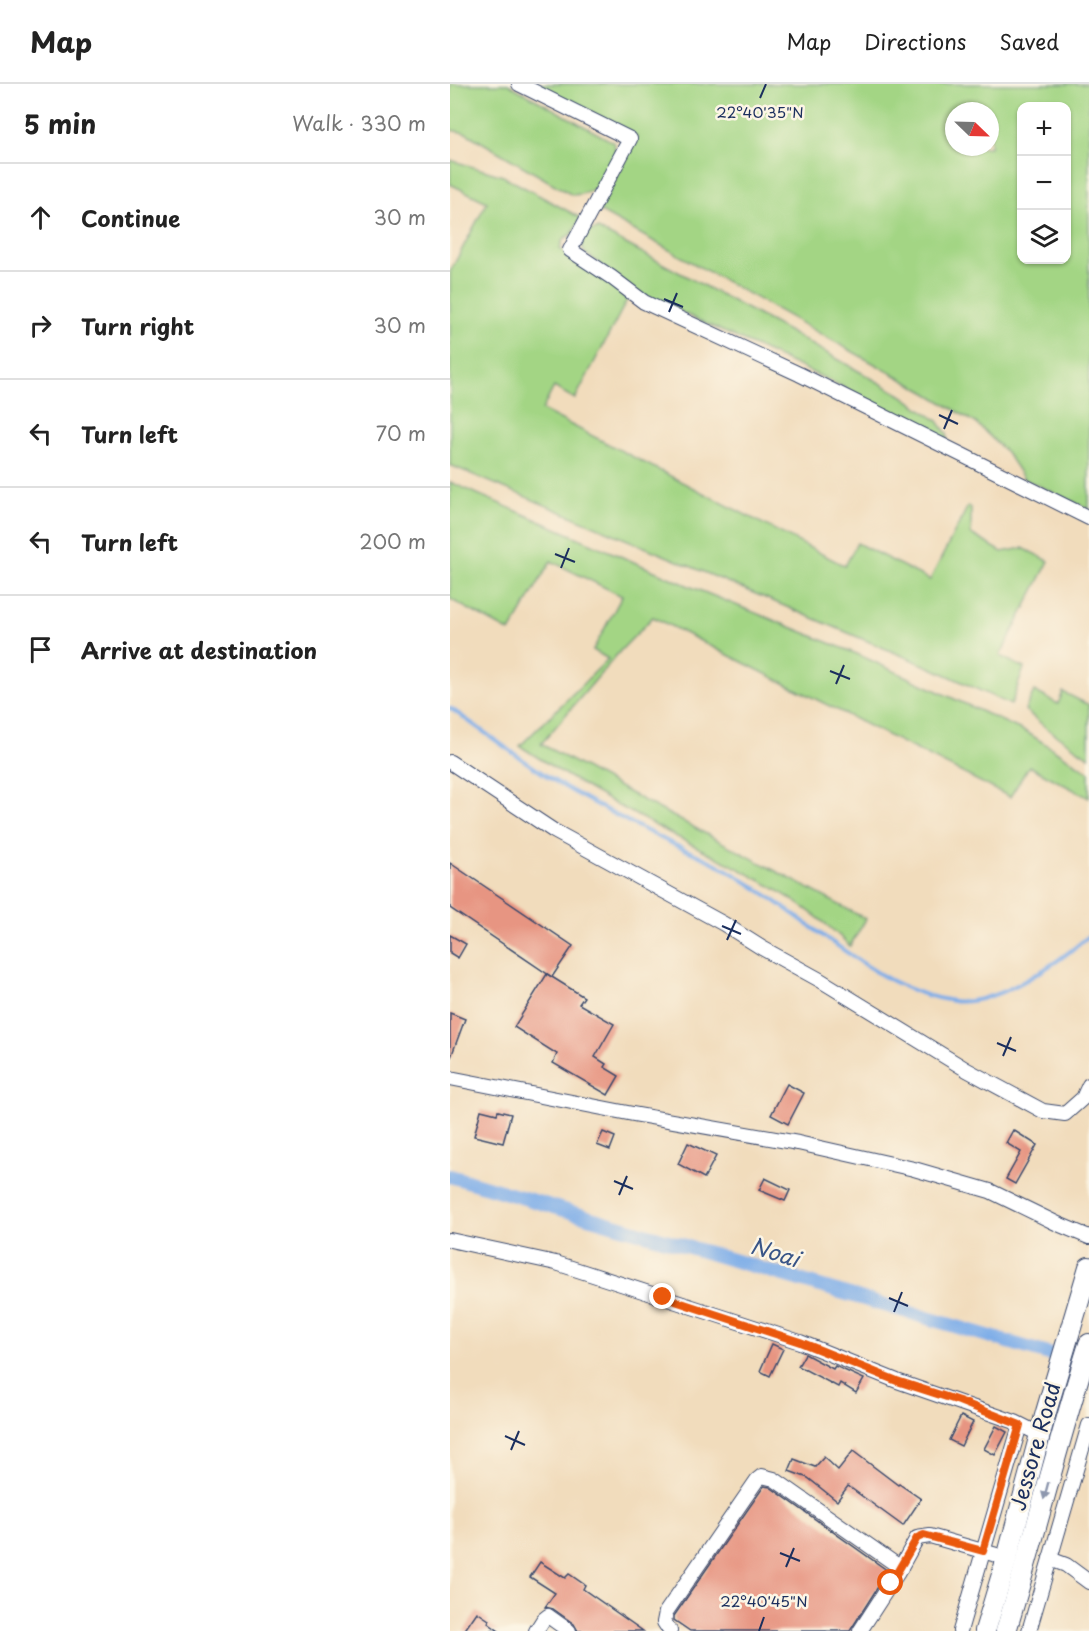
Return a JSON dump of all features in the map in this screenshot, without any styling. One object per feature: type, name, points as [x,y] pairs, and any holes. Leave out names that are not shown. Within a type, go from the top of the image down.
[{"type":"highway","points":[[985,1631],[1007,1558],[1039,1434],[1089,1267]]},
{"type":"highway","name":"Jessore Road","points":[[1006,1631],[1089,1344]]},
{"type":"street","points":[[519,84],[630,139],[570,250],[644,302],[799,374],[1089,518]]},
{"type":"street","points":[[450,762],[554,831],[724,924],[968,1070],[1043,1112],[1065,1114],[1083,1098],[1089,1085]]},
{"type":"street","points":[[450,1078],[798,1143],[914,1169],[990,1191],[1089,1237]]},
{"type":"street","points":[[450,1240],[556,1263],[800,1342],[897,1381],[959,1401],[1039,1434]]},
{"type":"street","points":[[960,1631],[1020,1425]]},
{"type":"street","points":[[1029,1631],[1084,1451],[1089,1425]]},
{"type":"street","points":[[1055,1456],[1084,1451]]},
{"type":"street","points":[[670,1631],[664,1622],[666,1612],[762,1476],[774,1479],[901,1568]]},
{"type":"street","points":[[860,1631],[901,1568],[917,1538],[924,1535],[1007,1558]]},
{"type":"street","points":[[1050,1560],[1072,1569],[1089,1582]]},
{"type":"street","points":[[536,1631],[548,1616],[569,1631]]},
{"type":"green space","points":[[450,84],[508,84],[613,142],[617,154],[605,177],[596,188],[582,194],[572,195],[466,133],[450,130]]},
{"type":"green space","points":[[534,84],[1089,84],[1089,509],[1024,479],[1006,452],[976,423],[927,393],[599,211],[637,137]]},
{"type":"green space","points":[[450,160],[503,176],[581,218],[572,234],[563,239],[560,249],[607,280],[627,300],[575,399],[554,387],[542,410],[845,566],[857,543],[930,580],[968,506],[971,508],[971,534],[1002,552],[1023,548],[1049,561],[1000,656],[1024,668],[1011,705],[936,670],[450,465],[450,272],[487,202],[450,184]]},
{"type":"green space","points":[[598,229],[777,325],[901,395],[938,421],[947,434],[947,441],[835,383],[637,292],[584,252],[581,243],[588,231]]},
{"type":"green space","points":[[450,482],[689,586],[857,654],[1028,733],[1089,772],[1089,798],[1029,766],[1010,797],[653,617],[621,650],[541,744],[866,919],[850,946],[828,926],[779,891],[614,803],[520,746],[608,659],[593,650],[622,596],[551,561],[510,632],[450,599]]},
{"type":"green space","points":[[1034,691],[1058,704],[1063,692],[1089,705],[1089,757],[1045,727],[1025,710]]},
{"type":"building","points":[[450,863],[573,946],[552,977],[450,908]]},
{"type":"building","points":[[450,935],[466,944],[458,958],[450,953]]},
{"type":"building","points":[[547,974],[584,997],[579,1004],[614,1024],[595,1057],[606,1064],[604,1067],[619,1076],[608,1095],[553,1063],[557,1054],[514,1027]]},
{"type":"building","points":[[450,1013],[465,1019],[451,1057],[450,1057]]},
{"type":"building","points":[[787,1084],[804,1093],[788,1124],[771,1115]]},
{"type":"building","points":[[481,1110],[497,1114],[498,1111],[511,1114],[503,1143],[474,1136]]},
{"type":"building","points":[[1013,1130],[1037,1145],[1015,1184],[1006,1179],[1021,1152],[1006,1143]]},
{"type":"building","points":[[603,1132],[615,1137],[610,1150],[597,1145]]},
{"type":"building","points":[[688,1143],[716,1156],[704,1178],[678,1164]]},
{"type":"building","points":[[765,1178],[790,1190],[785,1201],[759,1190]]},
{"type":"building","points":[[772,1344],[783,1349],[770,1376],[760,1371]]},
{"type":"building","points":[[805,1354],[833,1369],[835,1366],[864,1379],[856,1393],[840,1383],[838,1387],[798,1366]]},
{"type":"building","points":[[961,1416],[973,1422],[961,1446],[949,1440]]},
{"type":"building","points":[[996,1426],[1007,1432],[995,1455],[984,1449]]},
{"type":"building","points":[[853,1451],[898,1485],[921,1499],[903,1526],[848,1486],[837,1501],[808,1478],[789,1471],[794,1459],[815,1467],[824,1457],[838,1470]]},
{"type":"building","points":[[764,1486],[770,1487],[888,1571],[850,1631],[690,1631],[674,1620],[674,1616]]},
{"type":"building","points":[[540,1562],[565,1578],[569,1574],[585,1585],[583,1589],[643,1631],[578,1631],[574,1624],[553,1609],[545,1607],[555,1593],[530,1577]]},
{"type":"building","points":[[477,1612],[489,1620],[488,1623],[499,1631],[464,1631]]},
{"type":"waterway","points":[[450,708],[558,783],[631,823],[734,874],[873,970],[918,992],[953,1001],[970,1001],[988,997],[1026,981],[1089,936]]},
{"type":"waterway","name":"Noai","points":[[450,1176],[1089,1366]]},
{"type":"route","points":[[663,1297],[800,1342],[897,1381],[959,1401],[1020,1425],[983,1551],[924,1535],[917,1538],[891,1583]]}]
